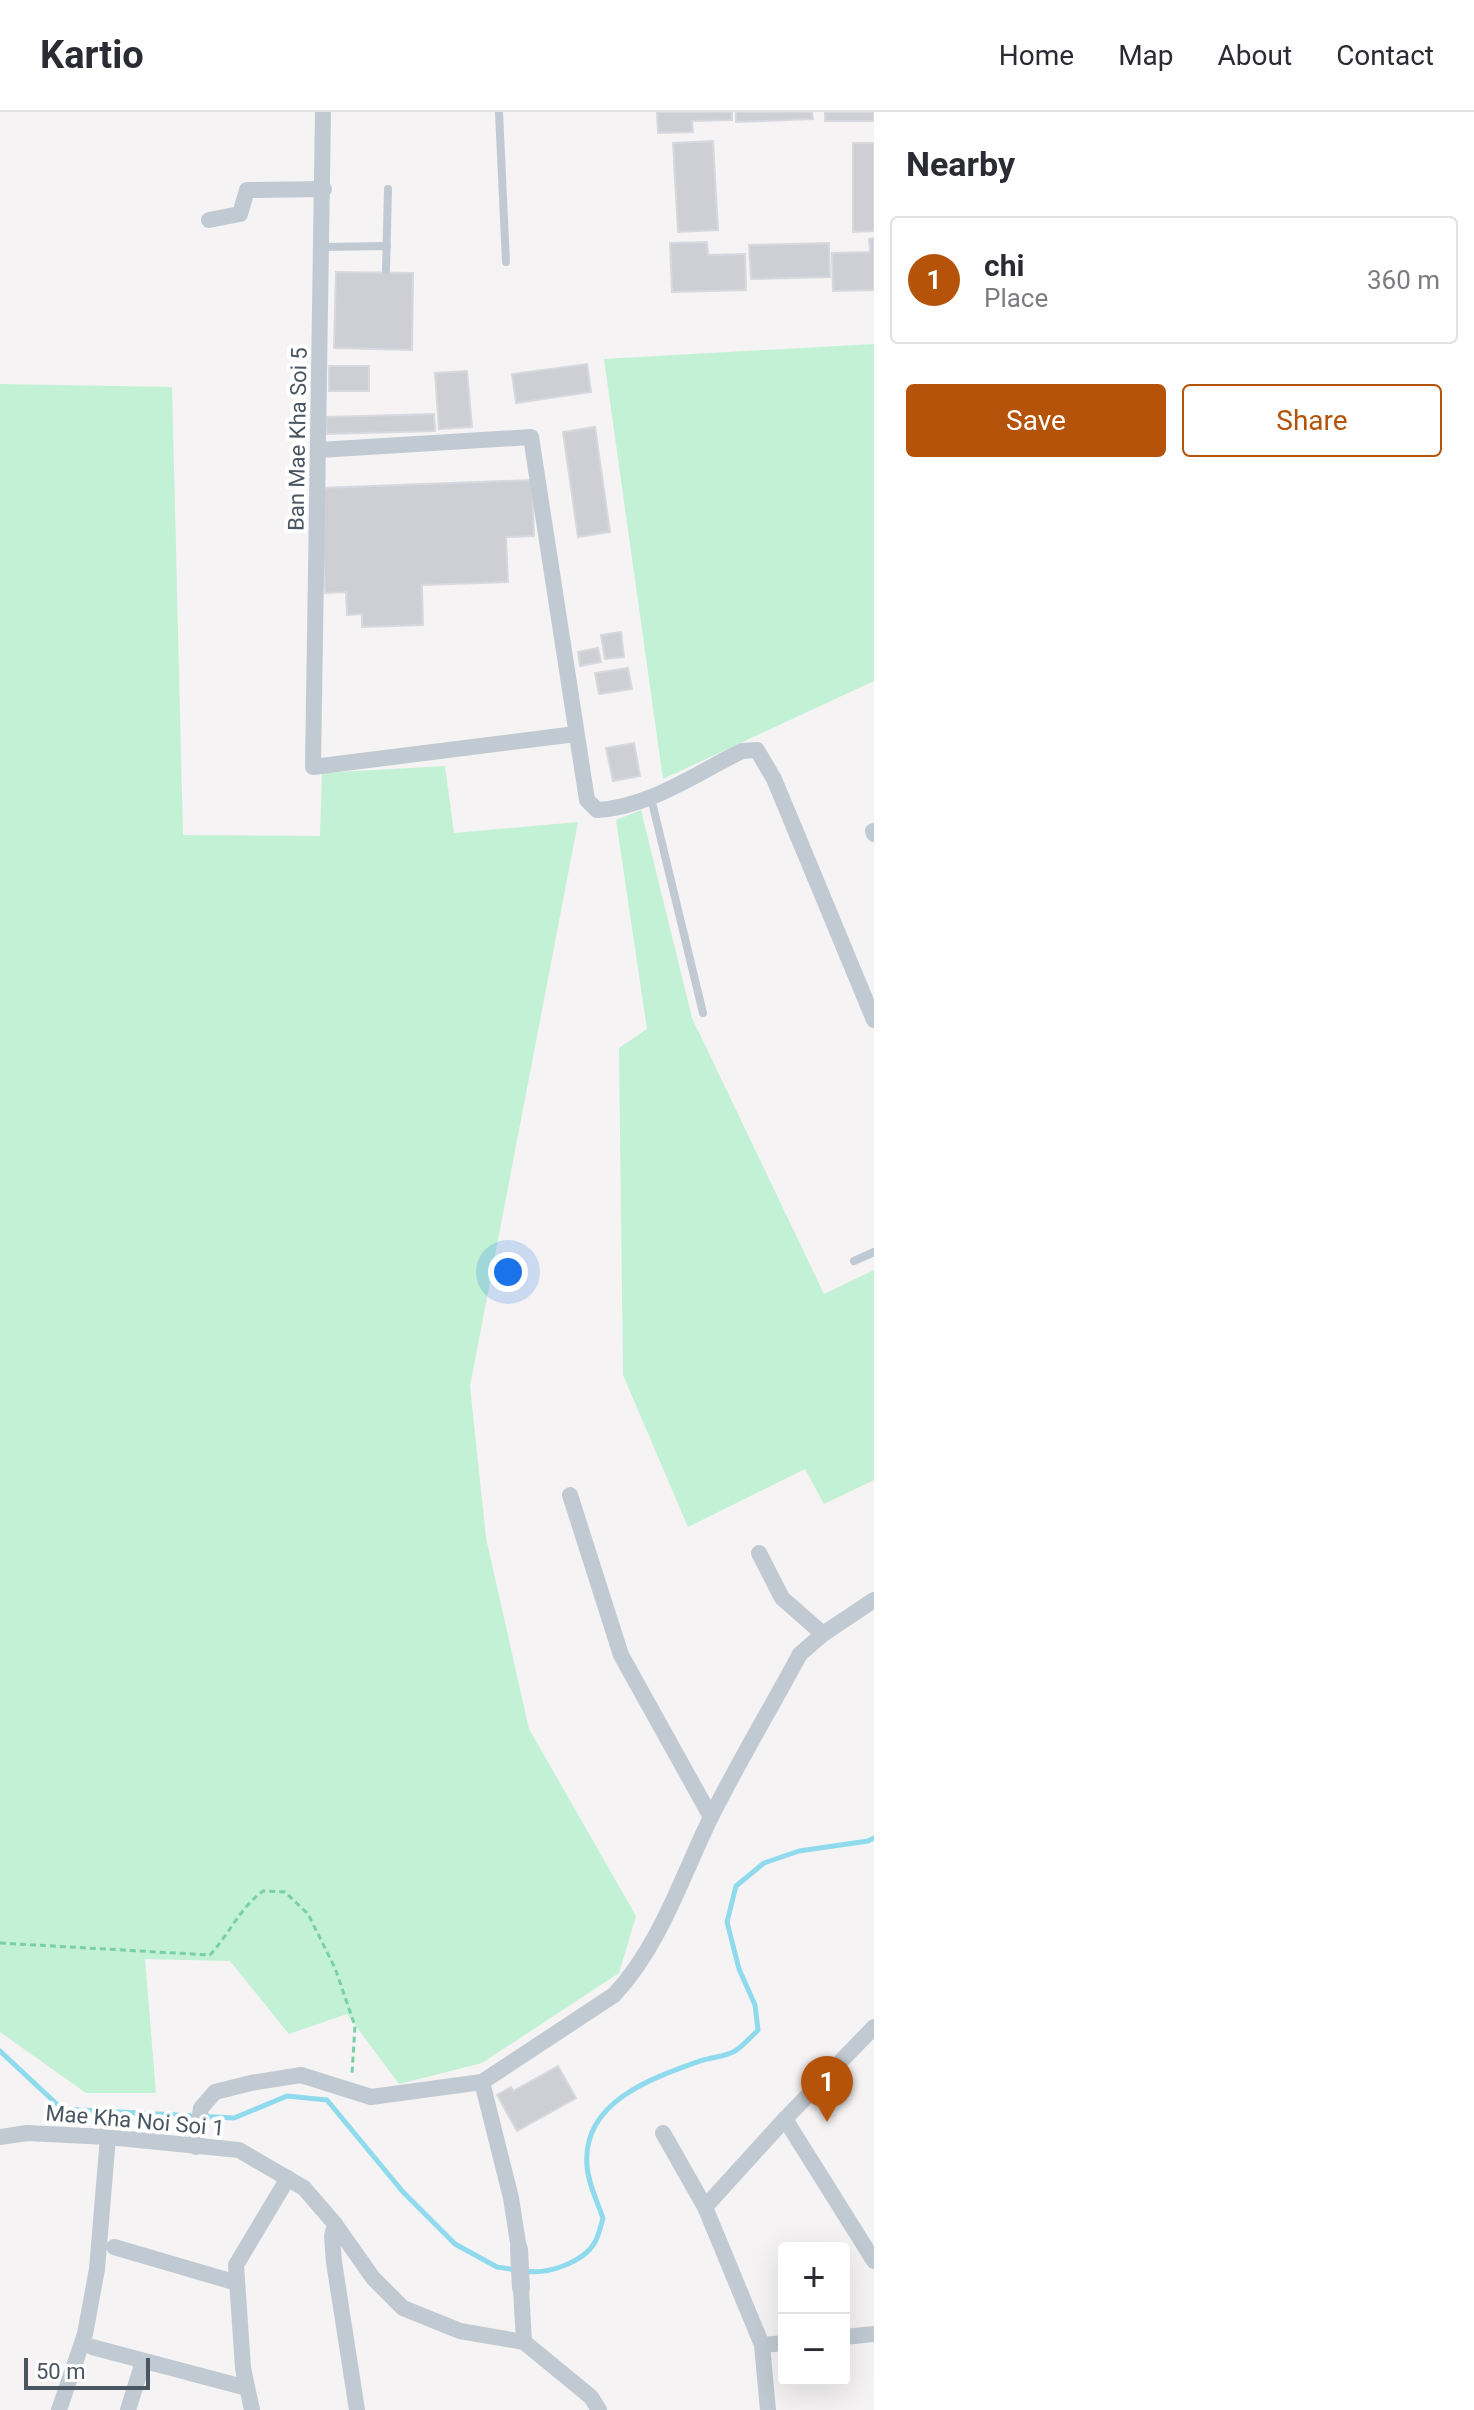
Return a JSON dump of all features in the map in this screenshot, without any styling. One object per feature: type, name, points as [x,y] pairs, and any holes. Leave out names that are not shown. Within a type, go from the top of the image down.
[{"type":"street","name":"Ban Mae Kha Soi 5","points":[[323,112],[313,767],[576,734]]},
{"type":"street","points":[[209,220],[240,214],[247,190],[324,189]]},
{"type":"street","points":[[319,450],[531,437],[587,800],[597,810],[617,809],[651,797],[742,751],[750,749],[760,753],[774,779],[874,1020]]},
{"type":"street","points":[[570,1495],[621,1655],[711,1817]]},
{"type":"street","points":[[759,1553],[782,1598],[823,1634]]},
{"type":"street","points":[[196,2147],[201,2108],[215,2092],[301,2075],[371,2097],[482,2082],[614,1995],[630,1978],[680,1888],[711,1817],[800,1654],[823,1634],[874,1600]]},
{"type":"street","points":[[705,2207],[785,2119],[872,2035]]},
{"type":"street","points":[[482,2082],[511,2198],[519,2249],[524,2342]]},
{"type":"street","points":[[785,2119],[874,2261]]},
{"type":"street","name":"Mae Kha Noi Soi 1","points":[[0,2137],[27,2133],[108,2137],[239,2150],[304,2188],[335,2224],[373,2278],[403,2308],[460,2331],[524,2342],[591,2397],[599,2410]]},
{"type":"street","points":[[663,2133],[705,2207],[762,2345],[768,2410]]},
{"type":"street","points":[[59,2410],[85,2334],[97,2269],[108,2137]]},
{"type":"street","points":[[252,2410],[243,2368],[236,2265],[288,2178]]},
{"type":"street","points":[[335,2224],[332,2236],[334,2262],[357,2410]]},
{"type":"street","points":[[114,2247],[237,2283]]},
{"type":"street","points":[[850,2336],[874,2334]]},
{"type":"street","points":[[762,2345],[778,2344]]},
{"type":"street","points":[[92,2347],[247,2388]]},
{"type":"street","points":[[128,2410],[143,2362]]},
{"type":"lane","points":[[499,112],[506,262]]},
{"type":"lane","points":[[386,270],[388,189]]},
{"type":"lane","points":[[323,247],[387,246]]},
{"type":"lane","points":[[651,797],[703,1013]]},
{"type":"lane","points":[[854,1261],[874,1252]]},
{"type":"path","points":[[0,1943],[210,1955],[224,1940],[244,1906],[263,1891],[285,1892],[308,1914],[335,1968],[355,2026],[352,2074],[347,2089]]},
{"type":"green space","points":[[874,344],[874,681],[663,779],[604,359]]},
{"type":"green space","points":[[0,384],[172,387],[183,835],[320,836],[322,773],[445,766],[454,833],[578,822],[470,1386],[486,1538],[529,1729],[636,1916],[619,1973],[482,2063],[399,2084],[347,2014],[289,2034],[230,1961],[145,1959],[156,2093],[86,2093],[0,2032]]},
{"type":"green space","points":[[641,810],[692,1018],[824,1294],[874,1270],[874,1480],[824,1504],[805,1469],[688,1527],[623,1375],[619,1048],[647,1029],[616,820]]},
{"type":"building","points":[[657,112],[732,112],[732,120],[692,121],[693,132],[658,133]]},
{"type":"building","points":[[736,112],[812,112],[813,119],[736,122]]},
{"type":"building","points":[[825,112],[874,112],[874,121],[825,121]]},
{"type":"building","points":[[713,141],[718,230],[678,232],[673,143]]},
{"type":"building","points":[[853,143],[874,143],[874,231],[853,232]]},
{"type":"building","points":[[874,238],[874,290],[833,291],[832,253],[870,252],[869,239]]},
{"type":"building","points":[[707,242],[708,255],[745,254],[746,290],[672,292],[670,243]]},
{"type":"building","points":[[829,243],[830,277],[751,279],[749,245]]},
{"type":"building","points":[[336,272],[413,273],[412,350],[334,348]]},
{"type":"building","points":[[587,364],[591,392],[516,403],[512,374]]},
{"type":"building","points":[[329,366],[369,366],[369,391],[329,391]]},
{"type":"building","points":[[467,371],[472,427],[439,429],[435,373]]},
{"type":"building","points":[[434,414],[435,431],[327,434],[326,417]]},
{"type":"building","points":[[595,427],[610,532],[578,537],[563,432]]},
{"type":"building","points":[[532,480],[534,536],[506,537],[508,582],[422,585],[423,625],[362,627],[362,614],[347,615],[346,592],[325,593],[320,488]]},
{"type":"building","points":[[621,632],[624,657],[605,659],[601,635]]},
{"type":"building","points":[[598,648],[601,662],[580,666],[578,652]]},
{"type":"building","points":[[628,668],[632,689],[599,694],[595,673]]},
{"type":"building","points":[[634,743],[640,776],[613,781],[606,748]]},
{"type":"building","points":[[558,2066],[576,2098],[517,2131],[497,2095],[511,2087],[513,2091]]},
{"type":"waterway","points":[[526,2271],[564,2266],[583,2256],[596,2239],[603,2218],[588,2172],[588,2143],[608,2109],[624,2096],[661,2076],[735,2051],[758,2030],[755,2005],[739,1969],[727,1922],[736,1886],[764,1863],[799,1851],[874,1838]]},
{"type":"waterway","points":[[0,2051],[62,2109],[234,2118],[287,2096],[327,2100],[403,2192],[455,2244],[497,2267],[516,2270]]},
{"type":"place","name":"chi","points":[[827,2122]]}]
